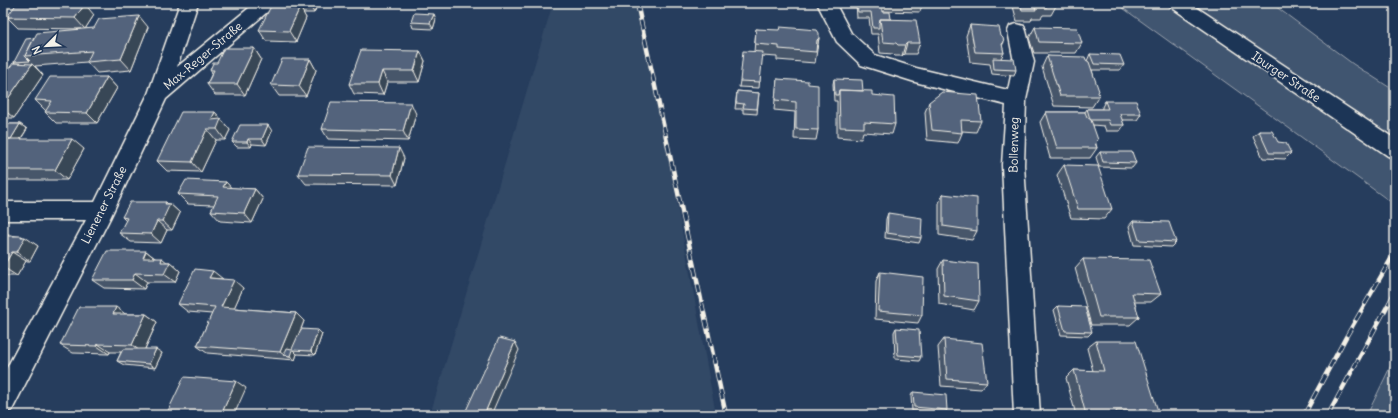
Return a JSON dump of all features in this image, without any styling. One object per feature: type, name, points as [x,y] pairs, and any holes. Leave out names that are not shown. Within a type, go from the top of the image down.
[{"type":"street","name":"Lienener Straße","points":[[3,401],[102,211],[158,94],[189,3]]},
{"type":"street","name":"Max-Reger-Straße","points":[[158,94],[267,3]]},
{"type":"street","name":"Bollenweg","points":[[826,3],[844,37],[868,60],[915,75],[1016,100],[1013,165],[1027,415]]},
{"type":"street","name":"Iburger Straße","points":[[1177,3],[1387,145]]},
{"type":"street","points":[[1016,100],[1024,62],[1017,31]]},
{"type":"street","points":[[3,211],[102,211]]},
{"type":"shaded area","points":[[553,3],[640,3],[716,415],[430,415]]},
{"type":"shaded area","points":[[1116,3],[1271,3],[1353,64],[1395,91],[1395,205]]},
{"type":"shaded area","points":[[1395,356],[1395,415],[1367,415],[1394,359]]},
{"type":"building","points":[[17,3],[85,4],[75,18],[7,17]]},
{"type":"building","points":[[293,3],[313,3],[311,7],[292,6]]},
{"type":"building","points":[[857,3],[881,3],[882,12],[890,12],[891,19],[880,19],[879,28],[873,28],[871,12],[858,12]]},
{"type":"building","points":[[1020,3],[1057,4],[1046,4],[1047,7],[1035,7],[1036,10],[1022,10]]},
{"type":"building","points":[[271,6],[300,7],[289,31],[259,30]]},
{"type":"building","points":[[414,13],[434,14],[430,23],[411,22]]},
{"type":"building","points":[[139,16],[121,59],[87,62],[92,51],[25,56],[37,33],[94,28],[99,19]]},
{"type":"building","points":[[880,19],[916,20],[920,43],[898,45],[896,43],[883,42]]},
{"type":"building","points":[[970,25],[999,27],[1004,42],[1002,44],[1004,53],[975,52]]},
{"type":"building","points":[[780,27],[817,30],[819,33],[819,38],[817,40],[816,52],[779,49],[779,46],[755,44],[756,29],[779,30]]},
{"type":"building","points":[[1035,27],[1077,28],[1082,43],[1039,42]]},
{"type":"building","points":[[34,38],[25,56],[30,61],[14,62],[26,39]]},
{"type":"building","points":[[224,48],[254,48],[237,84],[207,84],[214,70],[210,70],[213,63],[217,63]]},
{"type":"building","points":[[361,50],[420,51],[414,71],[382,71],[378,84],[349,84]]},
{"type":"building","points":[[743,51],[763,52],[760,82],[740,81]]},
{"type":"building","points":[[1090,54],[1120,55],[1124,65],[1094,64]]},
{"type":"building","points":[[1047,56],[1085,57],[1089,62],[1099,91],[1099,96],[1060,96]]},
{"type":"building","points":[[993,58],[1014,59],[1016,70],[994,69]]},
{"type":"building","points":[[282,59],[310,59],[299,86],[271,85]]},
{"type":"building","points":[[13,63],[32,64],[3,106],[3,77]]},
{"type":"building","points":[[50,77],[107,77],[87,113],[45,112],[52,101],[35,100]]},
{"type":"building","points":[[777,79],[808,81],[808,84],[818,85],[818,130],[796,129],[796,102],[775,100]]},
{"type":"building","points":[[834,79],[862,80],[863,91],[839,90],[838,95],[835,95]]},
{"type":"building","points":[[839,90],[872,91],[872,95],[894,97],[895,124],[864,122],[864,128],[840,127]]},
{"type":"building","points":[[737,91],[759,93],[757,109],[743,108],[744,104],[736,103]]},
{"type":"building","points":[[942,92],[978,95],[981,121],[961,120],[962,133],[932,130],[929,102]]},
{"type":"building","points":[[1105,101],[1136,101],[1141,114],[1120,114],[1124,125],[1110,125],[1108,120],[1091,120],[1087,109],[1108,109]]},
{"type":"building","points":[[331,102],[411,103],[403,131],[322,129]]},
{"type":"building","points":[[181,112],[215,112],[211,120],[221,119],[217,129],[207,129],[192,162],[157,161]]},
{"type":"building","points":[[1046,112],[1085,112],[1087,117],[1091,120],[1098,140],[1095,143],[1097,148],[1057,148]]},
{"type":"building","points":[[3,124],[20,124],[11,139],[3,139]]},
{"type":"building","points":[[240,125],[268,125],[262,139],[248,139],[247,142],[232,142]]},
{"type":"building","points":[[1259,131],[1272,131],[1278,142],[1286,143],[1291,153],[1269,153]]},
{"type":"building","points":[[3,139],[72,139],[55,170],[3,170]]},
{"type":"building","points":[[308,147],[399,148],[392,175],[298,174]]},
{"type":"building","points":[[1100,152],[1132,152],[1136,163],[1103,162]]},
{"type":"building","points":[[1064,165],[1098,166],[1112,209],[1078,209]]},
{"type":"building","points":[[186,180],[226,182],[223,187],[255,189],[244,213],[211,211],[218,196],[178,194]]},
{"type":"building","points":[[943,194],[977,198],[977,231],[943,226]]},
{"type":"building","points":[[130,202],[166,202],[165,204],[170,204],[162,221],[157,221],[151,234],[119,233],[127,218],[122,217]]},
{"type":"building","points":[[888,213],[922,218],[921,238],[887,233]]},
{"type":"building","points":[[1133,221],[1169,222],[1176,242],[1139,240]]},
{"type":"building","points":[[3,234],[9,234],[8,236],[25,237],[17,252],[12,252],[3,267]]},
{"type":"building","points":[[107,251],[146,251],[143,258],[162,258],[161,262],[170,262],[164,274],[135,273],[132,280],[92,280]]},
{"type":"building","points":[[1083,259],[1149,260],[1161,294],[1132,293],[1139,317],[1099,317]]},
{"type":"building","points":[[943,260],[978,264],[979,301],[944,296]]},
{"type":"building","points":[[195,269],[213,271],[209,278],[234,280],[221,307],[296,313],[280,352],[197,346],[215,307],[178,304]]},
{"type":"building","points":[[880,272],[923,277],[922,315],[878,311]]},
{"type":"building","points":[[1058,306],[1085,307],[1092,332],[1065,331]]},
{"type":"building","points":[[79,307],[116,307],[113,314],[146,314],[132,345],[60,345]]},
{"type":"building","points":[[896,328],[919,330],[921,357],[898,355]]},
{"type":"building","points":[[301,329],[318,330],[311,351],[292,350],[290,356],[284,355],[287,348],[292,349]]},
{"type":"building","points":[[499,338],[515,342],[484,415],[464,415]]},
{"type":"building","points":[[944,339],[982,343],[987,382],[947,379]]},
{"type":"building","points":[[1096,341],[1136,341],[1158,411],[1116,411],[1117,415],[1086,415],[1074,370],[1104,371]]},
{"type":"building","points":[[123,349],[156,349],[149,364],[117,361]]},
{"type":"building","points":[[184,377],[236,381],[221,415],[166,415]]},
{"type":"building","points":[[913,392],[946,395],[947,410],[914,407]]},
{"type":"building","points":[[948,413],[971,415],[948,415]]},
{"type":"railway","points":[[637,3],[726,415]]},
{"type":"railway","points":[[1304,415],[1346,337],[1395,252]]},
{"type":"railway","points":[[1328,415],[1395,292]]}]
